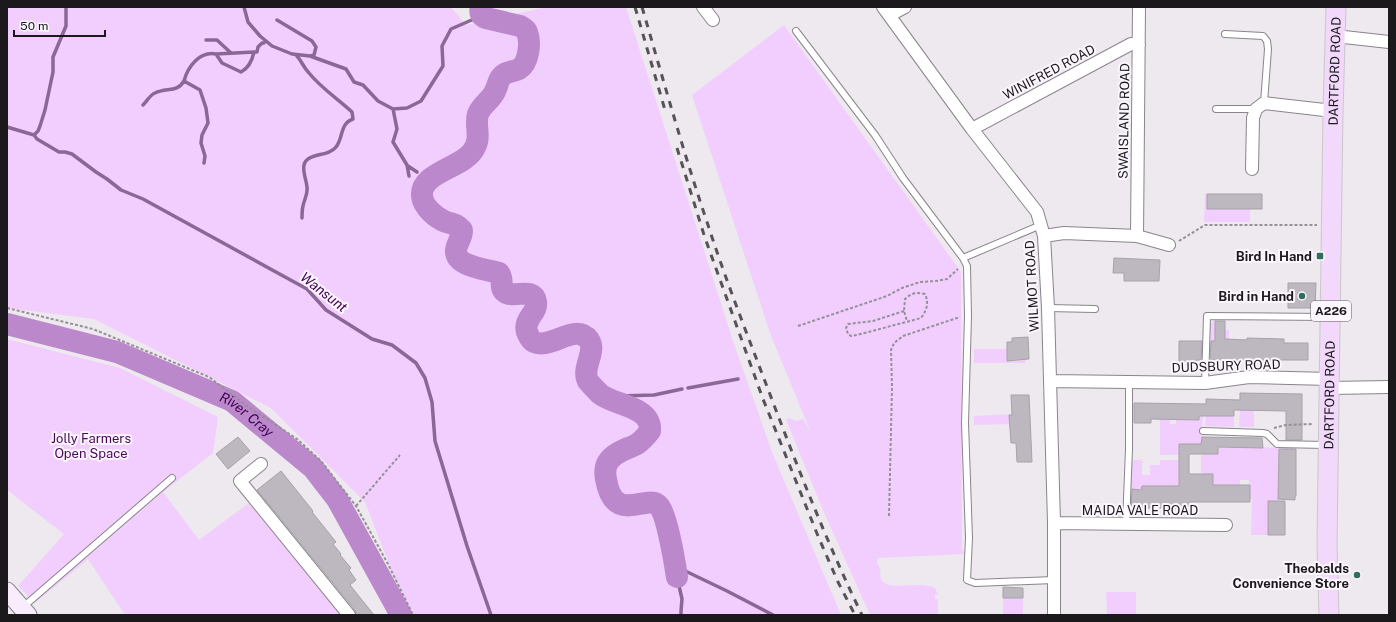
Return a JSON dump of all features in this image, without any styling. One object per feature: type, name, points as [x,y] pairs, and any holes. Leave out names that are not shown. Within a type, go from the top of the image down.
[{"type":"main road","name":"DARTFORD ROAD","points":[[1329,615],[1327,545],[1333,111],[1336,7]]},
{"type":"main road","points":[[7,591],[24,611]]},
{"type":"street","points":[[703,7],[712,20]]},
{"type":"street","points":[[887,11],[905,7]]},
{"type":"street","name":"SWAISLAND ROAD","points":[[1137,236],[1139,7]]},
{"type":"street","name":"WILMOT ROAD","points":[[887,11],[972,129],[1037,212],[1043,230],[1048,308],[1054,523],[1054,615]]},
{"type":"street","points":[[1335,36],[1389,42]]},
{"type":"street","name":"WINIFRED ROAD","points":[[972,129],[1131,44],[1139,45]]},
{"type":"street","points":[[1252,169],[1253,118],[1260,106],[1333,111]]},
{"type":"street","points":[[1043,230],[1064,233],[1137,236],[1169,245]]},
{"type":"street","name":"DUDSBURY ROAD","points":[[1050,381],[1205,383],[1249,377],[1330,384],[1389,387]]},
{"type":"street","points":[[261,464],[240,481],[349,615]]},
{"type":"street","name":"MAIDA VALE ROAD","points":[[1054,523],[1226,525]]},
{"type":"lane","points":[[796,31],[875,135],[903,178],[963,258],[966,266],[968,316],[965,409],[969,538],[967,580],[975,583],[1054,580]]},
{"type":"lane","points":[[1216,109],[1260,106],[1268,49],[1267,41],[1263,36],[1225,34]]},
{"type":"lane","points":[[963,258],[1043,230]]},
{"type":"lane","points":[[1048,308],[1095,309]]},
{"type":"lane","points":[[1205,383],[1207,316],[1331,317]]},
{"type":"lane","points":[[1126,524],[1129,449],[1129,382]]},
{"type":"lane","points":[[1203,431],[1267,434],[1275,443],[1279,444],[1329,445]]},
{"type":"lane","points":[[24,611],[172,478]]},
{"type":"path","points":[[1169,245],[1176,243],[1205,225],[1332,225]]},
{"type":"path","points":[[798,326],[887,296],[902,288],[920,282],[936,282],[947,279],[957,270],[966,266]]},
{"type":"path","points":[[904,311],[873,322],[848,324],[846,328],[848,334],[851,336],[856,336],[922,318],[927,310],[928,300],[925,294],[919,292],[910,294],[905,299],[904,311],[907,321]]},
{"type":"path","points":[[7,308],[93,329],[209,377],[246,406],[297,439],[321,461],[356,506],[388,564],[413,615]]},
{"type":"path","points":[[889,516],[892,387],[891,350],[894,343],[904,336],[956,318],[968,316]]},
{"type":"path","points":[[1267,434],[1272,429],[1286,424],[1311,424]]},
{"type":"path","points":[[356,506],[400,455]]},
{"type":"green space","points":[[7,7],[451,7],[466,25],[547,7],[626,7],[734,344],[772,452],[841,615],[409,615],[365,502],[271,408],[94,319],[7,308]]},
{"type":"green space","points":[[784,25],[961,272],[962,549],[965,554],[878,558],[877,563],[880,568],[881,578],[887,585],[922,585],[935,588],[938,594],[935,595],[935,599],[938,599],[938,615],[870,615],[823,510],[786,420],[789,418],[796,421],[803,419],[811,433],[770,333],[692,95]]},
{"type":"green space","points":[[1205,194],[1207,194],[1207,209],[1250,209],[1250,222],[1204,222]]},
{"type":"green space","points":[[1215,320],[1215,330],[1229,330],[1229,343],[1208,344],[1209,325]]},
{"type":"green space","name":"Jolly Farmers Open Space","points":[[7,339],[120,368],[218,417],[213,453],[163,492],[199,540],[249,503],[341,615],[125,615],[88,559],[35,603],[18,586],[64,534],[7,490]]},
{"type":"green space","points":[[974,349],[1007,349],[1007,361],[1025,360],[1026,363],[974,363]]},
{"type":"green space","points":[[1240,410],[1254,410],[1254,427],[1239,427]]},
{"type":"green space","points":[[1014,414],[1015,424],[974,425],[974,416]]},
{"type":"green space","points":[[1203,415],[1201,446],[1294,448],[1294,452],[1279,452],[1279,501],[1268,502],[1268,535],[1251,535],[1252,499],[1250,499],[1249,480],[1240,480],[1240,485],[1213,485],[1213,474],[1205,474],[1204,502],[1201,502],[1201,454],[1179,452],[1179,455],[1160,455],[1160,419],[1170,419],[1170,424],[1176,424],[1176,420]]},
{"type":"green space","points":[[1206,416],[1234,416],[1234,427],[1205,426]]},
{"type":"green space","points":[[1134,460],[1141,460],[1144,463],[1142,463],[1142,475],[1150,475],[1150,465],[1160,465],[1160,460],[1179,460],[1189,489],[1130,489],[1131,465]]},
{"type":"green space","points":[[1106,592],[1136,592],[1136,615],[1107,615]]},
{"type":"green space","points":[[1003,598],[1023,598],[1023,615],[1003,615]]},
{"type":"building","points":[[1207,194],[1262,194],[1262,209],[1207,209]]},
{"type":"building","points":[[1114,258],[1160,260],[1159,281],[1124,281],[1124,273],[1113,273]]},
{"type":"building","name":"Bird in Hand","points":[[1288,283],[1316,283],[1315,308],[1288,308]]},
{"type":"building","points":[[1215,321],[1225,321],[1225,339],[1284,339],[1284,343],[1308,343],[1308,360],[1210,360],[1211,341],[1215,341]]},
{"type":"building","points":[[1028,337],[1029,359],[1007,361],[1007,342],[1012,342],[1012,338]]},
{"type":"building","points":[[1179,341],[1202,341],[1201,360],[1197,360],[1196,362],[1179,361]]},
{"type":"building","points":[[1240,393],[1302,394],[1302,440],[1286,440],[1286,411],[1234,410],[1234,416],[1199,416],[1199,420],[1151,419],[1151,423],[1134,423],[1134,403],[1206,404],[1206,399],[1240,400]]},
{"type":"building","points":[[1011,395],[1029,395],[1032,462],[1017,462],[1016,443],[1011,443],[1009,415],[1012,415]]},
{"type":"building","points":[[238,437],[250,451],[228,469],[216,454]]},
{"type":"building","points":[[1202,437],[1262,438],[1263,448],[1218,447],[1218,454],[1189,454],[1189,474],[1213,474],[1213,485],[1250,485],[1250,502],[1189,502],[1189,508],[1131,508],[1132,489],[1141,490],[1142,486],[1179,486],[1179,444],[1201,444]]},
{"type":"building","points":[[1279,449],[1296,449],[1295,500],[1278,499]]},
{"type":"building","points":[[281,471],[336,542],[333,544],[351,568],[349,570],[356,580],[350,585],[374,615],[356,615],[355,610],[257,490]]},
{"type":"building","points":[[1268,501],[1285,501],[1285,535],[1268,535]]},
{"type":"building","points":[[1003,587],[1023,588],[1023,598],[1003,598]]},
{"type":"waterway","points":[[34,135],[38,131],[45,110],[53,72],[53,57],[66,26],[66,7]]},
{"type":"waterway","points":[[244,7],[248,22],[260,36],[272,46],[292,54],[310,56],[346,69],[354,82],[363,85],[378,101],[393,109],[407,108],[421,101],[443,66],[442,46],[451,29],[474,19]]},
{"type":"waterway","points":[[481,7],[480,13],[484,17],[520,26],[526,30],[529,41],[527,57],[519,69],[506,73],[502,76],[495,93],[480,110],[477,119],[478,137],[472,152],[466,158],[442,171],[427,182],[423,188],[423,200],[427,208],[434,215],[446,222],[457,225],[462,230],[456,250],[457,256],[461,260],[466,264],[499,273],[502,288],[505,292],[509,294],[528,294],[534,297],[536,302],[535,310],[526,327],[530,338],[534,342],[548,343],[570,335],[584,335],[589,340],[591,345],[586,371],[588,381],[600,394],[639,411],[645,416],[649,423],[650,431],[639,443],[617,453],[611,459],[607,464],[605,473],[606,479],[610,493],[616,502],[623,505],[654,503],[659,506],[668,529],[677,577]]},
{"type":"waterway","points":[[277,20],[312,41],[316,47],[314,55],[310,56]]},
{"type":"waterway","points":[[206,40],[217,40],[231,53]]},
{"type":"waterway","points":[[204,163],[205,156],[201,143],[202,135],[208,123],[206,108],[200,90],[184,81],[188,70],[200,57],[216,54],[222,63],[241,72],[250,64],[254,52],[257,52],[258,47],[264,43]]},
{"type":"waterway","points":[[216,54],[254,52]]},
{"type":"waterway","points":[[296,55],[307,71],[324,89],[352,112],[353,119],[346,124],[338,144],[333,150],[311,157],[305,162],[304,173],[307,190],[302,218]]},
{"type":"waterway","points":[[143,105],[153,94],[159,91],[178,87],[184,81]]},
{"type":"waterway","points":[[393,109],[397,129],[393,142],[407,165],[409,176]]},
{"type":"waterway","name":"Wansunt","points":[[7,127],[34,135],[37,139],[59,152],[72,154],[121,190],[143,199],[307,289],[326,310],[372,339],[392,345],[416,363],[425,378],[432,402],[435,441],[467,546],[491,615]]},
{"type":"waterway","points":[[408,166],[417,172]]},
{"type":"waterway","name":"River Cray","points":[[7,324],[117,352],[232,401],[313,468],[337,499],[401,615]]},
{"type":"waterway","points":[[688,388],[738,379]]},
{"type":"waterway","points":[[610,400],[618,396],[654,395],[682,389]]},
{"type":"waterway","points":[[674,563],[679,568],[773,615]]},
{"type":"waterway","points":[[677,577],[682,599],[681,615]]},
{"type":"railway","points":[[635,7],[665,110]]},
{"type":"railway","points":[[642,7],[673,115],[731,291],[805,485],[862,615]]},
{"type":"railway","points":[[677,148],[705,238],[763,399],[818,536],[838,582],[855,615]]},
{"type":"place","name":"Bird In Hand","points":[[1320,256]]},
{"type":"place","name":"Bird in Hand","points":[[1302,296]]},
{"type":"place","name":"Theobalds Convenience Store","points":[[1357,575]]}]
